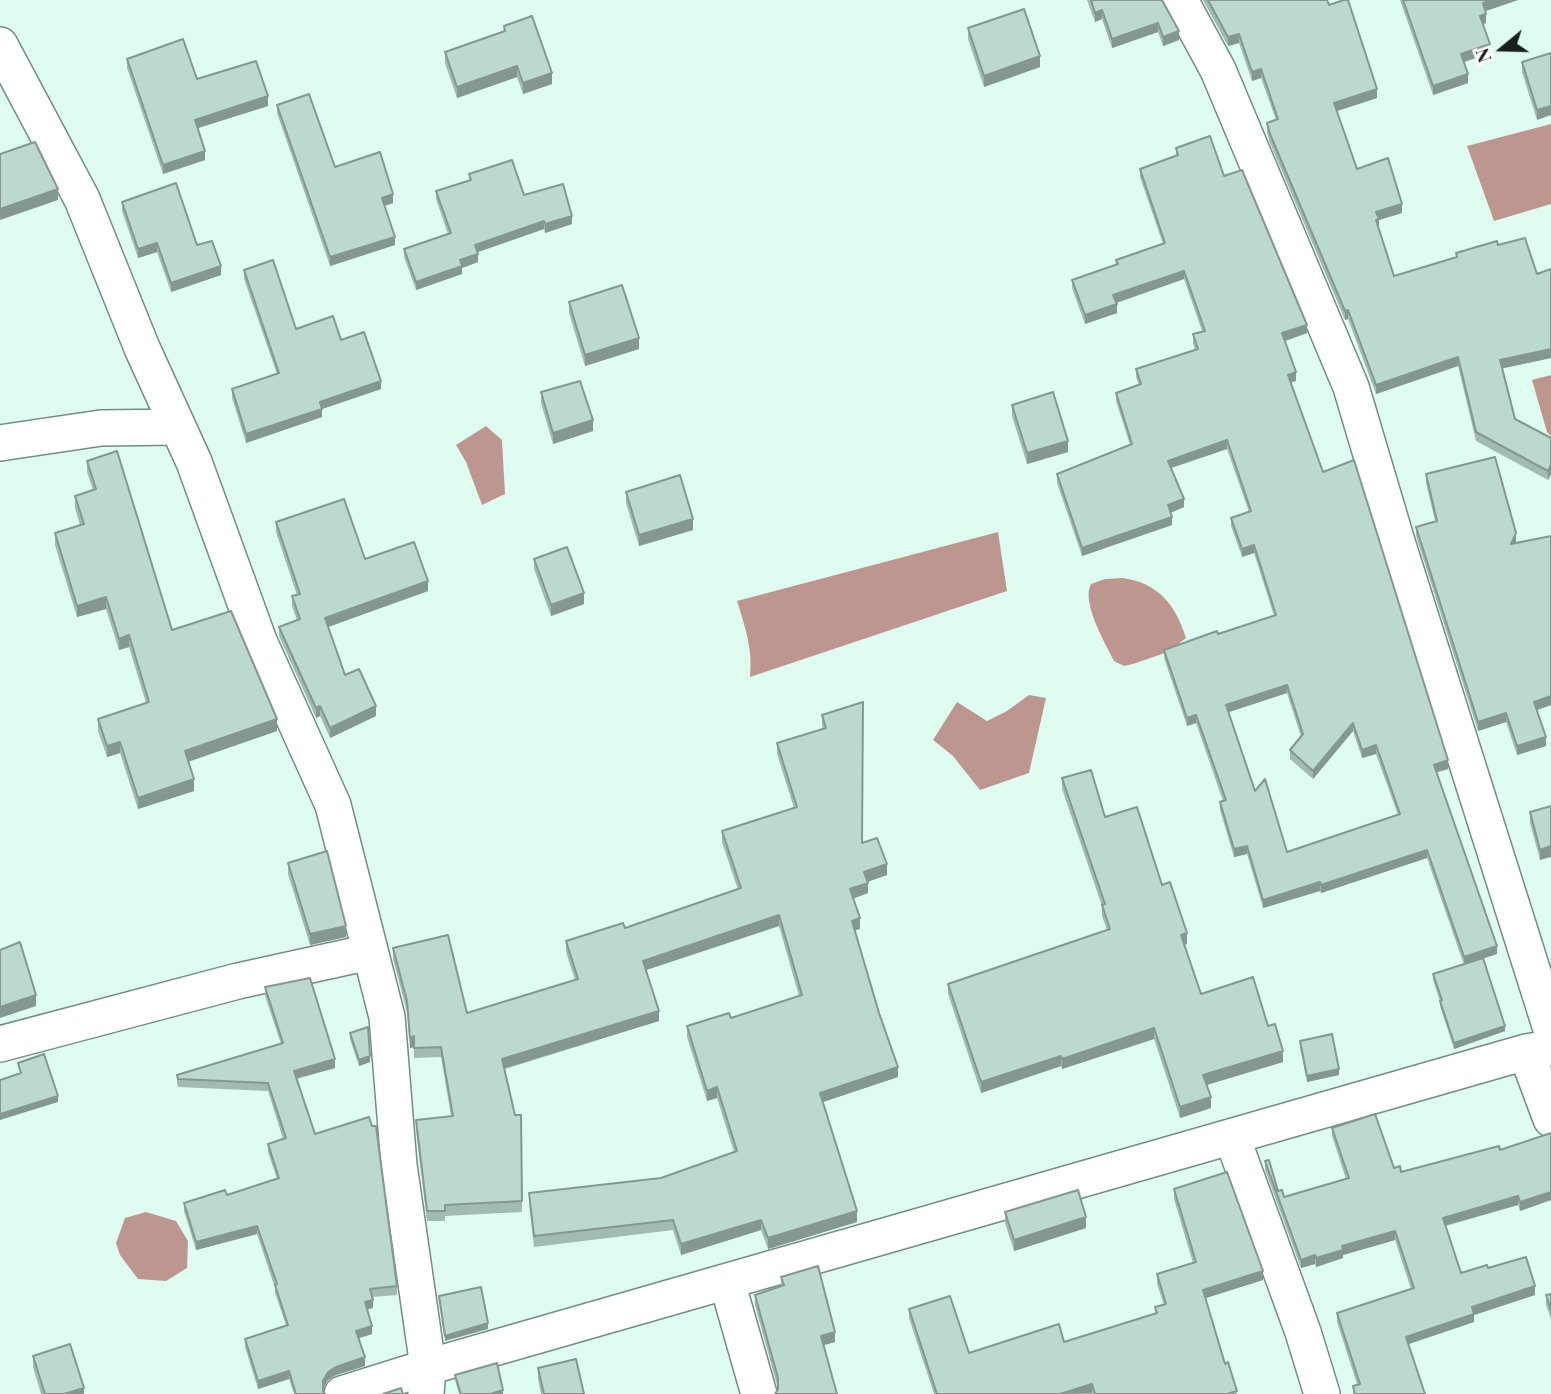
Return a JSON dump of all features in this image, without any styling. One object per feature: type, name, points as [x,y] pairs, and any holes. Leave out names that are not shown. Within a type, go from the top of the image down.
[{"type":"street","points":[[1180,0],[1218,70],[1351,387],[1543,1043],[1551,1119]]},
{"type":"street","points":[[0,45],[82,199],[142,348],[194,462],[259,640],[333,805],[387,1017],[399,1165],[427,1380]]},
{"type":"street","points":[[0,443],[101,428],[178,427]]},
{"type":"street","points":[[0,1044],[238,981],[370,952]]},
{"type":"street","points":[[342,1394],[427,1380],[727,1282],[1232,1137],[1543,1043]]},
{"type":"street","points":[[1232,1137],[1303,1332],[1322,1394]]},
{"type":"street","points":[[727,1282],[760,1394]]},
{"type":"shaded area","points":[[1551,124],[1551,204],[1494,221],[1467,146]]},
{"type":"shaded area","points":[[1551,375],[1551,436],[1547,432],[1532,380]]},
{"type":"shaded area","points":[[486,426],[502,440],[505,494],[482,505],[466,462],[456,445]]},
{"type":"shaded area","points":[[998,532],[1007,591],[750,677],[749,648],[737,601]]},
{"type":"shaded area","points":[[1123,578],[1156,590],[1177,615],[1186,638],[1168,652],[1124,666],[1114,661],[1100,633],[1089,601],[1091,584],[1105,579]]},
{"type":"shaded area","points":[[1029,695],[1046,698],[1029,773],[980,790],[953,756],[933,740],[957,702],[987,721]]},
{"type":"shaded area","points":[[146,1212],[176,1221],[188,1241],[187,1268],[166,1281],[138,1279],[120,1255],[116,1243],[125,1218]]},
{"type":"building","points":[[1091,0],[1162,0],[1179,31],[1163,37],[1158,23],[1112,39],[1102,10],[1095,13]]},
{"type":"building","points":[[1208,0],[1327,0],[1329,5],[1348,0],[1377,89],[1334,103],[1357,169],[1388,158],[1402,204],[1376,212],[1379,219],[1376,220],[1394,276],[1457,257],[1456,253],[1497,241],[1498,245],[1525,238],[1537,274],[1551,269],[1551,349],[1500,360],[1515,419],[1551,438],[1551,465],[1548,471],[1476,432],[1458,357],[1376,385],[1348,310],[1345,311],[1270,134],[1267,123],[1278,119],[1261,69],[1252,72],[1239,34],[1228,37]]},
{"type":"building","points":[[1403,0],[1492,0],[1483,3],[1486,14],[1480,16],[1490,44],[1461,54],[1468,74],[1433,86]]},
{"type":"building","points":[[1024,9],[1040,56],[984,76],[968,28]]},
{"type":"building","points":[[532,16],[552,73],[523,83],[517,66],[457,87],[445,52],[505,31],[504,26]]},
{"type":"building","points":[[183,39],[197,79],[256,61],[268,96],[195,120],[205,151],[163,165],[127,59]]},
{"type":"building","points":[[1551,53],[1551,106],[1537,110],[1522,62]]},
{"type":"building","points":[[309,94],[335,167],[380,152],[393,194],[382,198],[395,237],[330,257],[277,105]]},
{"type":"building","points":[[1210,136],[1224,176],[1242,170],[1307,325],[1282,333],[1296,372],[1288,375],[1323,472],[1354,460],[1448,760],[1434,765],[1497,946],[1464,957],[1427,850],[1321,885],[1320,882],[1263,900],[1247,846],[1234,849],[1220,802],[1226,800],[1196,715],[1187,718],[1164,650],[1217,631],[1218,634],[1276,615],[1254,545],[1242,549],[1231,518],[1251,511],[1227,440],[1168,461],[1184,499],[1168,505],[1172,517],[1082,548],[1057,474],[1132,444],[1116,393],[1141,384],[1136,369],[1198,349],[1193,334],[1205,331],[1184,271],[1113,295],[1117,304],[1085,315],[1072,280],[1118,264],[1116,260],[1165,243],[1140,169],[1178,155],[1176,148]],"holes":[[[1287,685],[1303,734],[1290,750],[1313,771],[1353,723],[1362,750],[1376,745],[1400,814],[1287,852],[1265,779],[1255,791],[1226,705]]]},
{"type":"building","points":[[35,142],[58,189],[0,209],[0,154]]},
{"type":"building","points":[[512,160],[524,195],[563,184],[572,216],[545,224],[544,221],[475,245],[478,254],[460,260],[462,266],[416,282],[404,249],[451,233],[436,191],[471,180],[469,174]]},
{"type":"building","points":[[176,183],[197,245],[212,241],[221,266],[171,283],[157,243],[138,249],[122,202]]},
{"type":"building","points":[[273,260],[296,329],[333,316],[341,340],[364,332],[381,381],[320,402],[322,409],[246,434],[232,389],[279,373],[244,270]]},
{"type":"building","points":[[622,285],[639,338],[585,355],[569,302]]},
{"type":"building","points":[[580,381],[593,420],[553,433],[541,392]]},
{"type":"building","points":[[1053,392],[1068,441],[1027,453],[1012,405]]},
{"type":"building","points":[[117,451],[172,630],[231,611],[277,719],[185,751],[194,779],[138,798],[120,742],[107,746],[98,719],[149,702],[129,635],[119,639],[106,597],[77,606],[55,533],[84,524],[75,496],[96,489],[87,461]]},
{"type":"building","points":[[1495,457],[1516,533],[1511,544],[1551,536],[1551,696],[1534,702],[1546,737],[1517,746],[1506,713],[1478,722],[1416,527],[1437,521],[1426,474]]},
{"type":"building","points":[[680,475],[693,519],[639,535],[626,492]]},
{"type":"building","points":[[344,499],[365,559],[414,542],[428,581],[325,618],[345,675],[359,669],[376,706],[330,728],[320,706],[316,708],[279,627],[300,619],[292,596],[300,594],[276,522]]},
{"type":"building","points":[[567,547],[584,593],[551,605],[534,559]]},
{"type":"building","points":[[863,702],[862,843],[877,838],[887,864],[864,872],[868,883],[850,889],[860,918],[852,921],[898,1067],[820,1093],[857,1211],[768,1238],[761,1220],[681,1244],[673,1220],[534,1236],[529,1193],[661,1178],[737,1151],[717,1087],[707,1091],[687,1026],[729,1013],[731,1018],[802,995],[779,915],[643,961],[659,1011],[502,1059],[515,1115],[521,1115],[522,1201],[445,1205],[445,1211],[427,1211],[416,1120],[453,1116],[441,1047],[414,1048],[414,1036],[410,1038],[407,1001],[393,948],[448,935],[467,1013],[578,979],[566,941],[623,923],[625,928],[741,888],[722,831],[797,807],[777,743],[826,728],[822,715]]},
{"type":"building","points":[[1091,770],[1105,817],[1137,807],[1162,885],[1170,882],[1187,933],[1181,935],[1201,994],[1253,977],[1268,1026],[1275,1024],[1283,1051],[1203,1075],[1211,1097],[1180,1107],[1154,1028],[1062,1059],[1061,1056],[981,1082],[948,984],[1110,929],[1102,905],[1105,904],[1062,778]]},
{"type":"building","points":[[1551,806],[1551,846],[1540,850],[1530,812]]},
{"type":"building","points":[[327,851],[346,926],[310,934],[288,863]]},
{"type":"building","points":[[20,942],[36,995],[0,1007],[0,950]]},
{"type":"building","points":[[1483,958],[1505,1026],[1454,1043],[1433,974]]},
{"type":"building","points":[[310,978],[335,1059],[294,1071],[315,1134],[369,1117],[372,1126],[376,1126],[397,1286],[370,1289],[373,1300],[365,1302],[372,1326],[356,1331],[365,1357],[328,1372],[323,1381],[325,1394],[296,1394],[289,1371],[258,1381],[245,1339],[288,1325],[257,1226],[196,1242],[184,1203],[225,1190],[227,1195],[279,1178],[268,1144],[286,1138],[268,1083],[178,1079],[177,1075],[283,1043],[265,987]]},
{"type":"building","points":[[368,1027],[370,1056],[359,1060],[350,1033]]},
{"type":"building","points":[[1332,1034],[1339,1069],[1307,1076],[1300,1041]]},
{"type":"building","points":[[44,1054],[58,1096],[0,1114],[0,1080],[21,1073],[18,1063]]},
{"type":"building","points":[[1375,1114],[1394,1168],[1400,1166],[1401,1172],[1499,1146],[1500,1150],[1551,1133],[1551,1192],[1520,1202],[1518,1196],[1443,1218],[1461,1273],[1526,1257],[1535,1286],[1472,1307],[1474,1314],[1406,1337],[1425,1394],[1355,1394],[1353,1386],[1360,1384],[1337,1313],[1414,1288],[1395,1231],[1342,1246],[1343,1250],[1301,1260],[1265,1161],[1269,1160],[1278,1191],[1282,1190],[1284,1197],[1349,1178],[1332,1128]]},
{"type":"building","points":[[1227,1172],[1263,1271],[1203,1290],[1225,1364],[1228,1362],[1237,1391],[1227,1394],[1095,1394],[1092,1384],[1060,1394],[937,1394],[909,1309],[950,1296],[969,1353],[1059,1324],[1064,1342],[1157,1313],[1155,1307],[1166,1304],[1157,1274],[1196,1262],[1174,1189]]},
{"type":"building","points":[[1078,1190],[1086,1217],[1014,1240],[1005,1212]]},
{"type":"building","points":[[818,1266],[835,1332],[821,1336],[837,1394],[775,1394],[778,1378],[755,1295],[784,1285],[781,1277]]},
{"type":"building","points":[[481,1287],[488,1323],[445,1336],[439,1296]]},
{"type":"building","points":[[1551,1294],[1551,1310],[1546,1295]]},
{"type":"building","points":[[70,1344],[84,1388],[64,1394],[45,1394],[33,1356]]},
{"type":"building","points":[[576,1359],[584,1394],[544,1394],[538,1368]]},
{"type":"building","points":[[497,1363],[503,1390],[490,1394],[461,1394],[455,1375]]},
{"type":"building","points":[[401,1388],[403,1394],[383,1394]]}]
